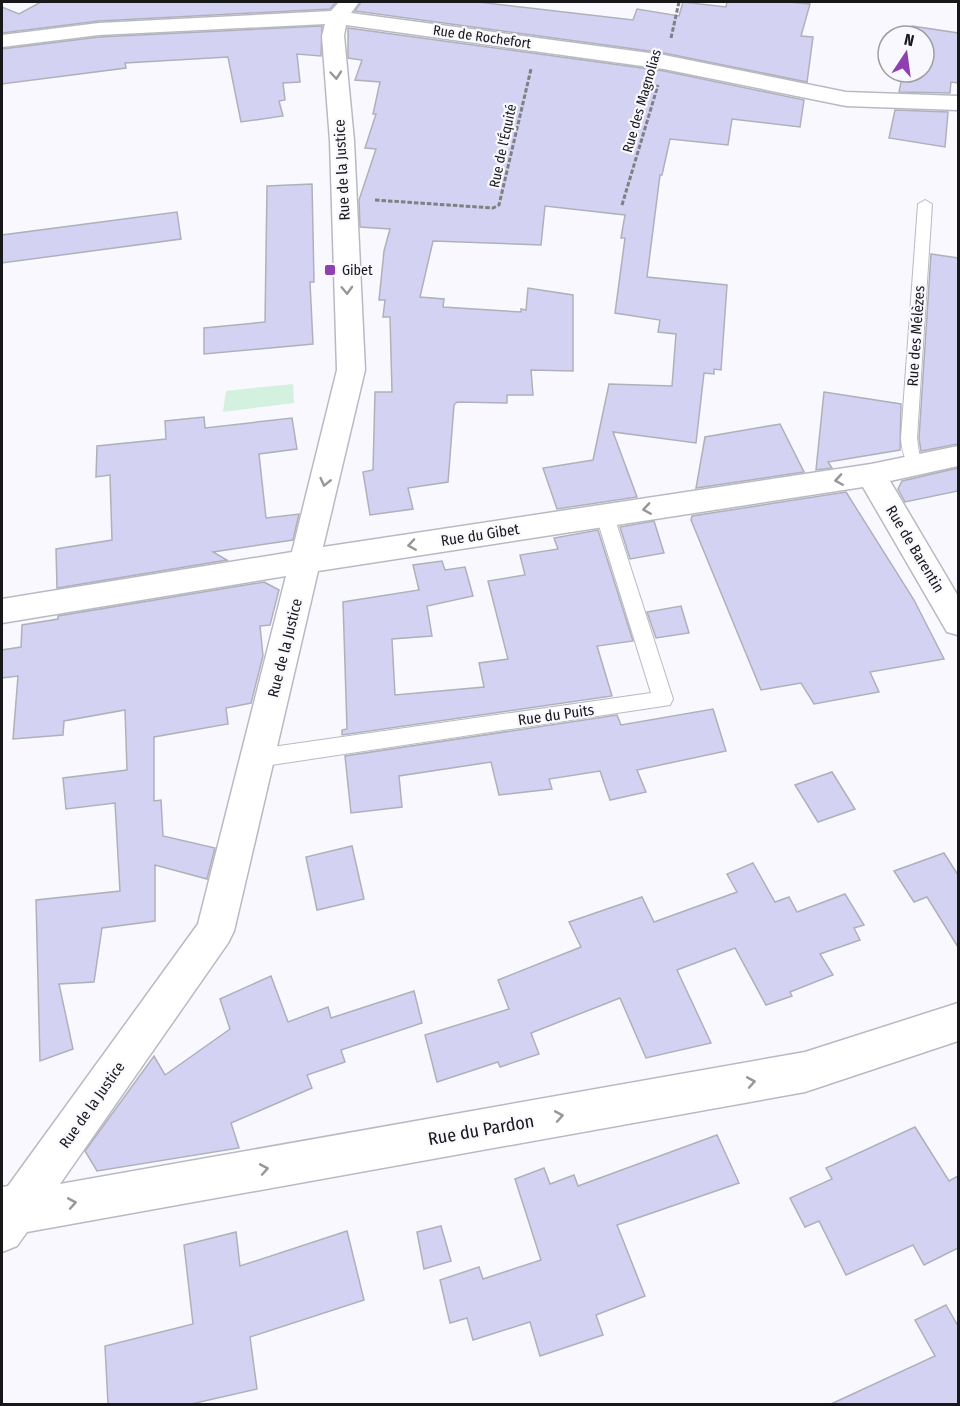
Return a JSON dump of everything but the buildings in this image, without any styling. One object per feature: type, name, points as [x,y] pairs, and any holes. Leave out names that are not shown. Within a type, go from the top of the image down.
[{"type":"street","name":"Rue de Rochefort","points":[[2,41],[99,30],[343,9],[536,44],[664,62],[846,99],[958,103]]},
{"type":"street","name":"Rue de la Justice","points":[[6,1216],[215,931],[351,370],[344,197],[333,36],[343,9]]},
{"type":"street","name":"Rue du Gibet","points":[[2,611],[306,561],[871,475],[958,456]]},
{"type":"street","name":"Rue de Barentin","points":[[871,475],[948,582],[958,623]]},
{"type":"street","name":"Rue du Pardon","points":[[6,1216],[805,1072],[958,1022]]},
{"type":"lane","name":"Rue des Mélèzes","points":[[919,465],[911,454],[909,438],[925,204]]},
{"type":"lane","name":"Rue du Puits","points":[[258,758],[663,699],[605,516]]},
{"type":"path","name":"Rue des Magnolias","points":[[622,205],[679,2]]},
{"type":"path","name":"Rue de l'Équité","points":[[344,197],[493,208],[499,205],[536,44]]},
{"type":"green space","points":[[293,384],[294,403],[223,412],[226,391]]},
{"type":"place","name":"Gibet","points":[[330,270]]}]
